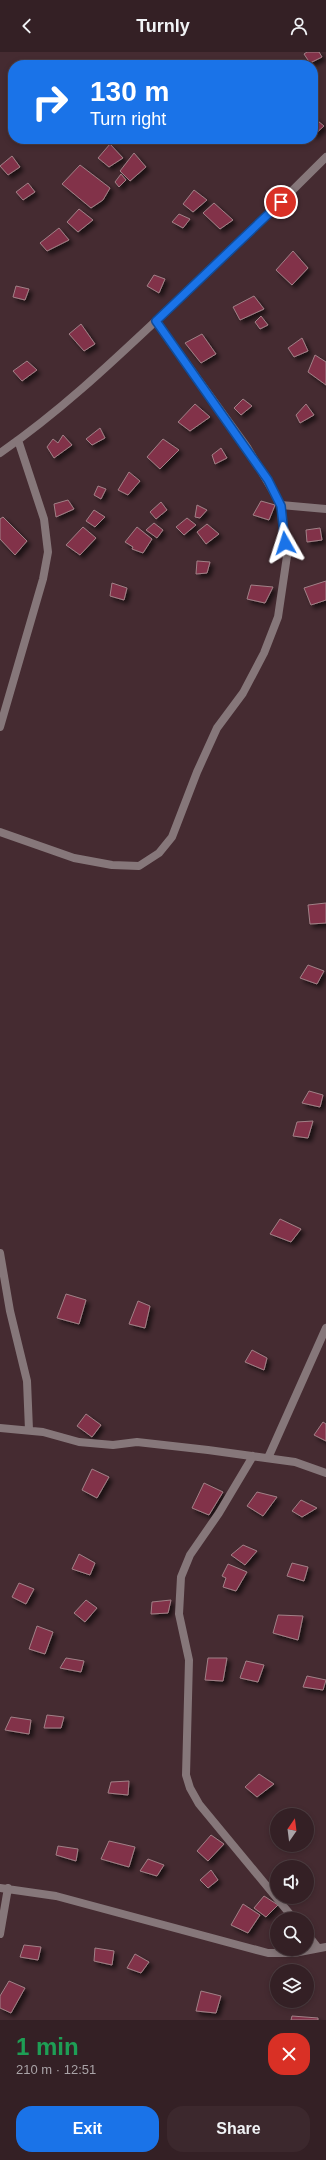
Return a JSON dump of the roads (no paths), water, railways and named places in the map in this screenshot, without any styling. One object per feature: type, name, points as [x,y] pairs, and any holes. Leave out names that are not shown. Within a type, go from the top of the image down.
[{"type":"street","points":[[0,453],[65,403],[156,321],[247,236],[326,157]]},
{"type":"street","points":[[0,832],[74,858],[112,865],[139,866],[159,853],[172,837],[197,772],[217,728],[243,692],[264,653],[278,617],[286,556],[281,506],[247,448],[156,321]]},
{"type":"street","points":[[0,727],[44,579],[48,552],[44,519],[18,440]]},
{"type":"street","points":[[281,506],[326,509]]},
{"type":"street","points":[[0,1253],[10,1312],[27,1381],[29,1430]]},
{"type":"street","points":[[268,1458],[326,1328]]},
{"type":"street","points":[[0,1428],[29,1430],[79,1442],[113,1445],[137,1442],[268,1458],[295,1462],[326,1473]]},
{"type":"street","points":[[253,1456],[219,1513],[190,1555],[181,1577],[179,1614],[189,1660],[186,1774],[190,1788],[200,1804],[288,1912]]},
{"type":"street","points":[[0,1934],[4,1888],[56,1896],[268,1953],[294,1953],[322,1947]]},
{"type":"street","points":[[314,1940],[322,1947]]}]
